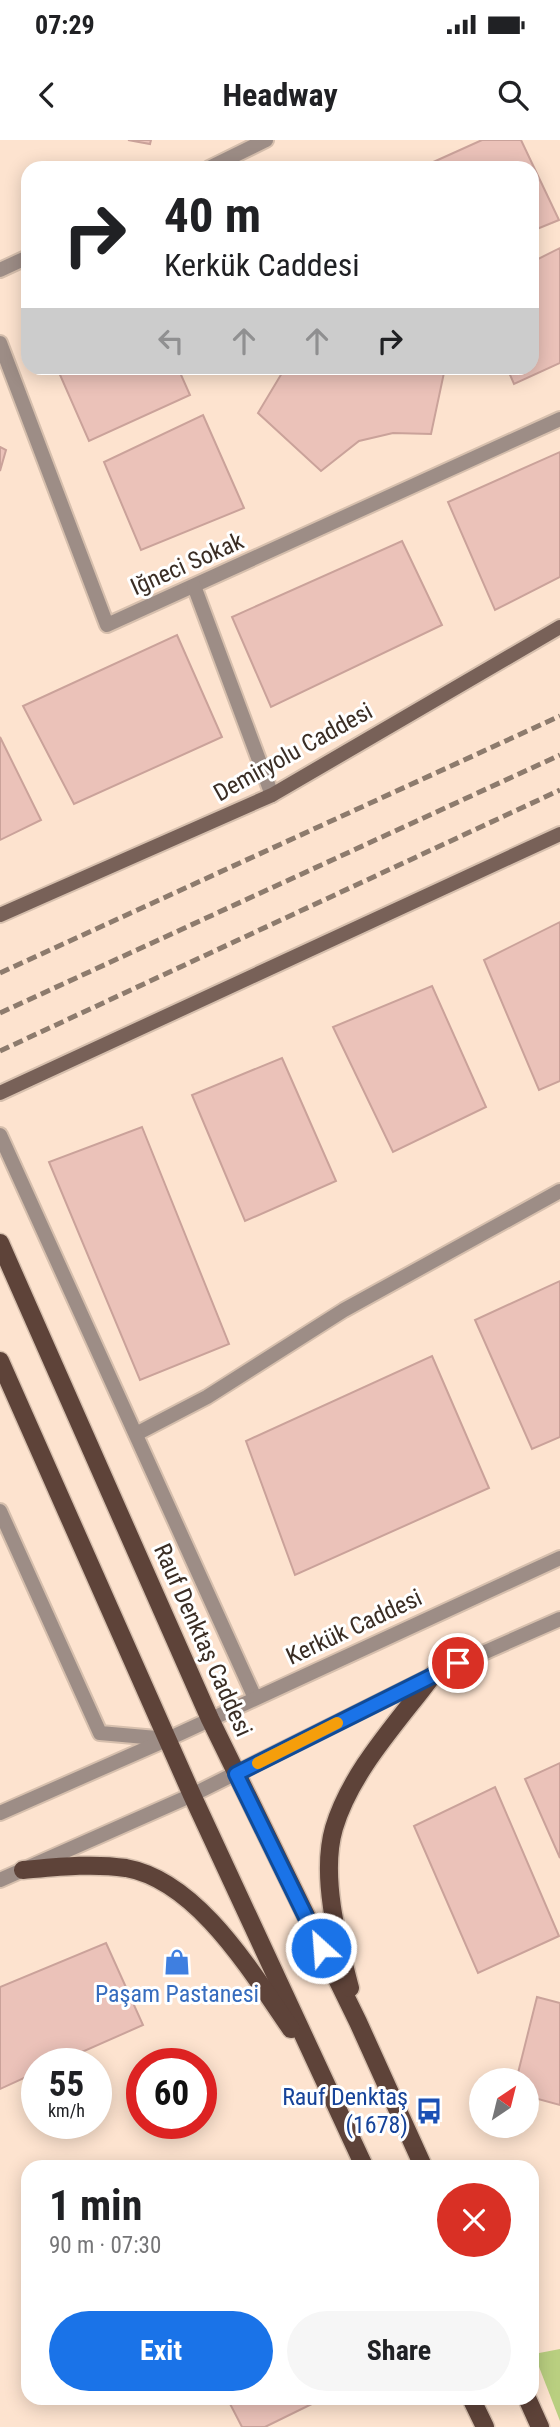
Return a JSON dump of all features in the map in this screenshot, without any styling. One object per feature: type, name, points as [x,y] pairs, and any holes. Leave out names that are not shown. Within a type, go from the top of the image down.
[{"type":"main road","name":"Demiryolu Caddesi","points":[[0,915],[272,795],[560,627]]},
{"type":"main road","points":[[0,1093],[560,834]]},
{"type":"main road","name":"Rauf Denktaş Caddesi","points":[[0,1243],[210,1719],[358,2022],[420,2160]]},
{"type":"main road","points":[[0,1361],[192,1795],[362,2160]]},
{"type":"main road","points":[[358,2022],[335,1927],[330,1862],[333,1830],[362,1771],[433,1675]]},
{"type":"main road","points":[[23,1870],[106,1866],[152,1876],[172,1886],[210,1919],[319,2069]]},
{"type":"main road","points":[[474,2405],[485,2427]]},
{"type":"main road","points":[[530,2405],[540,2427]]},
{"type":"street","points":[[223,161],[266,140]]},
{"type":"street","points":[[0,270],[21,260]]},
{"type":"street","name":"Iğneci Sokak","points":[[0,343],[107,625],[560,419]]},
{"type":"street","points":[[194,586],[272,795]]},
{"type":"street","points":[[0,1135],[255,1698]]},
{"type":"street","points":[[136,1434],[207,1397],[344,1310],[560,1191]]},
{"type":"street","points":[[0,1511],[100,1733],[168,1739]]},
{"type":"street","name":"Kerkük Caddesi","points":[[0,1813],[168,1739],[560,1558]]},
{"type":"street","points":[[0,1880],[192,1795],[433,1675],[560,1619]]},
{"type":"green space","points":[[560,2349],[560,2421],[539,2367],[539,2353]]},
{"type":"building","points":[[128,140],[151,140],[150,144]]},
{"type":"building","points":[[482,140],[521,140],[531,161],[436,161]]},
{"type":"building","points":[[539,178],[559,220],[539,228]]},
{"type":"building","points":[[560,248],[560,363],[539,373],[539,258]]},
{"type":"building","points":[[60,375],[181,375],[190,395],[89,441]]},
{"type":"building","points":[[281,375],[444,375],[431,434],[393,433],[359,441],[321,471],[258,413]]},
{"type":"building","points":[[510,375],[534,375],[514,384]]},
{"type":"building","points":[[203,415],[244,508],[141,550],[104,462]]},
{"type":"building","points":[[0,447],[6,450],[0,471]]},
{"type":"building","points":[[560,452],[560,577],[495,610],[448,502]]},
{"type":"building","points":[[402,541],[442,625],[271,707],[232,617]]},
{"type":"building","points":[[177,635],[222,737],[74,804],[23,706]]},
{"type":"building","points":[[0,737],[41,820],[0,840]]},
{"type":"building","points":[[560,922],[560,1081],[539,1090],[484,960]]},
{"type":"building","points":[[432,986],[486,1107],[393,1152],[333,1027]]},
{"type":"building","points":[[282,1058],[336,1181],[245,1221],[192,1095]]},
{"type":"building","points":[[142,1127],[229,1344],[140,1380],[49,1162]]},
{"type":"building","points":[[560,1281],[560,1437],[532,1449],[475,1320]]},
{"type":"building","points":[[432,1356],[489,1488],[295,1575],[246,1441]]},
{"type":"building","points":[[560,1763],[560,1858],[525,1779]]},
{"type":"building","points":[[495,1787],[559,1936],[478,1973],[414,1826]]},
{"type":"building","points":[[106,1943],[143,2025],[91,2048],[21,2048],[21,2079],[0,2089],[0,1987]]},
{"type":"building","points":[[537,1997],[560,2003],[560,2105],[539,2099],[539,2068],[519,2068]]},
{"type":"building","points":[[231,2405],[310,2405],[265,2427],[242,2427]]},
{"type":"railway","points":[[0,973],[560,716]]},
{"type":"railway","points":[[0,1013],[560,755]]},
{"type":"railway","points":[[0,1051],[560,790]]},
{"type":"slow traffic","points":[[258,1763],[337,1723]]},
{"type":"place","name":"Paşam Pastanesi","points":[[177,1962]]},
{"type":"place","name":"Rauf Denktaş (1678)","points":[[429,2111]]},
{"type":"route","points":[[321,1948],[236,1774],[458,1663]]}]
